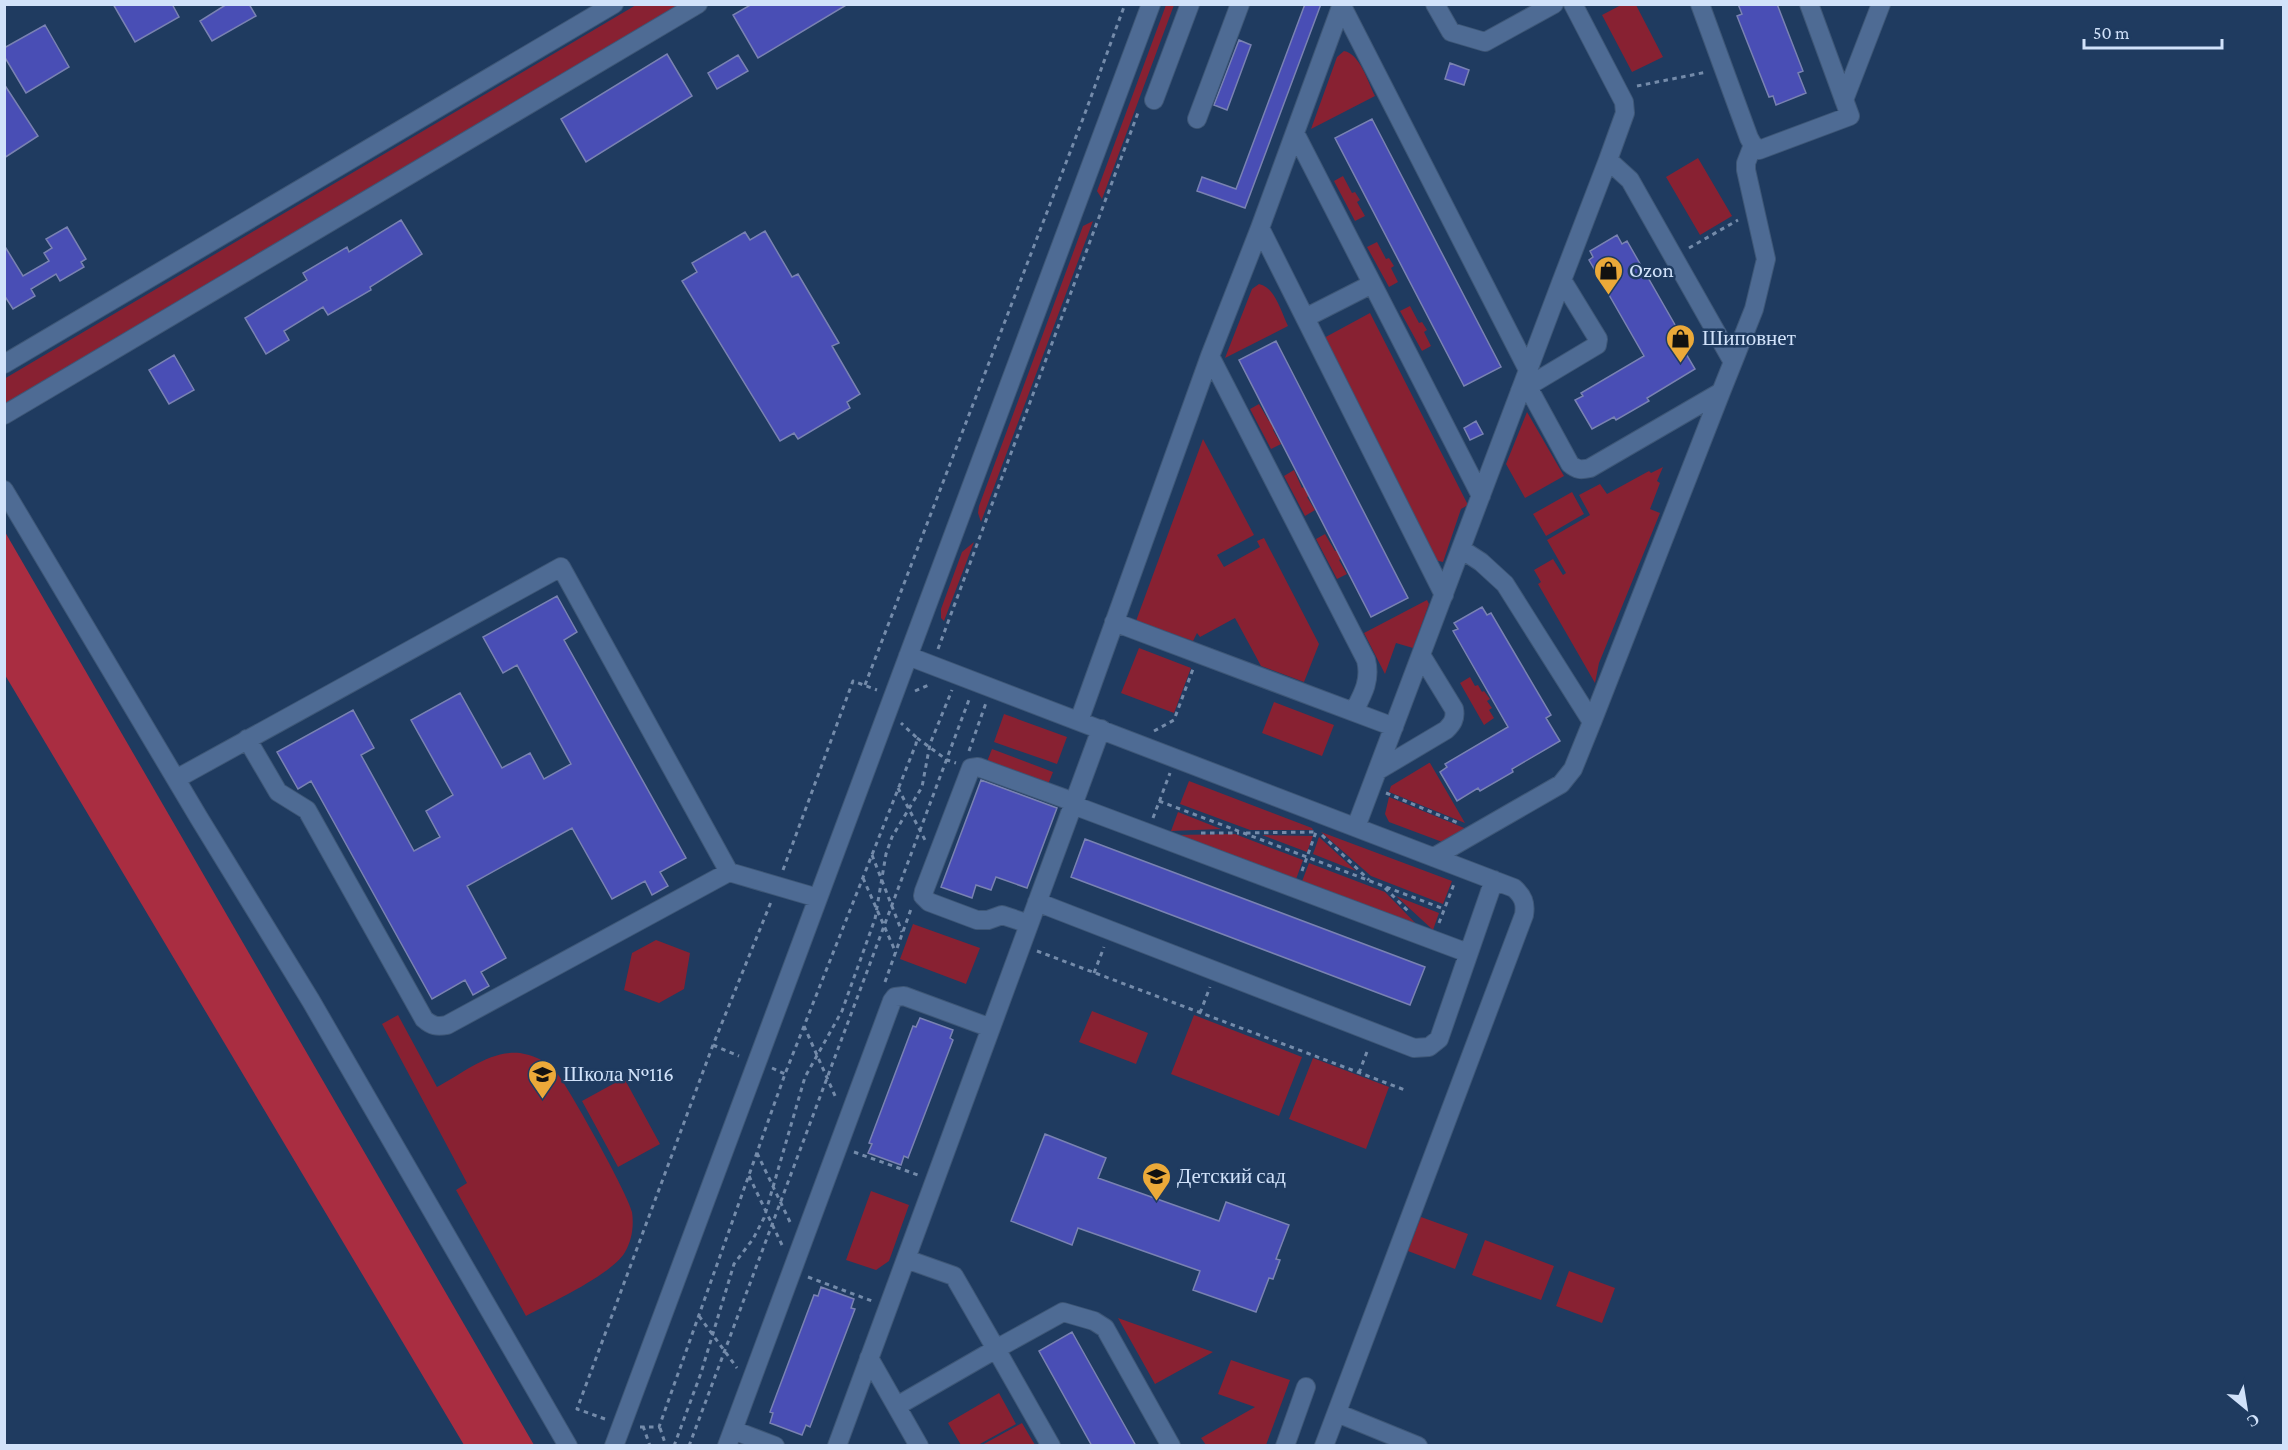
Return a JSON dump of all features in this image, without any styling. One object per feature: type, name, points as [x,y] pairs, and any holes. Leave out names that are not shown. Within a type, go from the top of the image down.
[{"type":"street","points":[[4,363],[614,4]]},
{"type":"street","points":[[4,415],[698,4]]},
{"type":"street","points":[[614,1446],[1151,4]]},
{"type":"street","points":[[1147,103],[1190,4]]},
{"type":"street","points":[[1197,119],[1239,4]]},
{"type":"street","points":[[1435,4],[1451,32],[1485,42],[1554,4]]},
{"type":"street","points":[[1356,827],[1625,113],[1624,102],[1573,4]]},
{"type":"street","points":[[1700,4],[1753,145],[1759,150],[1850,116],[1809,4]]},
{"type":"street","points":[[1844,100],[1881,4]]},
{"type":"street","points":[[1079,721],[1209,356],[1260,228],[1342,5]]},
{"type":"street","points":[[1342,5],[1525,383],[1570,464],[1576,469],[1590,468],[1721,392]]},
{"type":"street","points":[[1295,133],[1481,496]]},
{"type":"street","points":[[1434,857],[1561,784],[1573,769],[1754,309],[1766,259],[1746,170],[1753,145]]},
{"type":"street","points":[[1608,160],[1630,180],[1732,362]]},
{"type":"street","points":[[1260,228],[1444,595]]},
{"type":"street","points":[[1525,383],[1597,345],[1598,339],[1562,280]]},
{"type":"street","points":[[1305,318],[1372,284]]},
{"type":"street","points":[[1209,356],[1366,660],[1368,682],[1354,711]]},
{"type":"street","points":[[4,490],[311,1001],[569,1443]]},
{"type":"street","points":[[1461,549],[1481,562],[1505,584],[1592,722]]},
{"type":"street","points":[[176,778],[561,567],[729,872]]},
{"type":"street","points":[[1114,622],[1394,727]]},
{"type":"street","points":[[1377,771],[1446,730],[1452,724],[1455,716],[1454,709],[1421,655]]},
{"type":"street","points":[[908,656],[1494,880],[1514,888],[1521,894],[1525,906],[1524,915],[1324,1446]]},
{"type":"street","points":[[837,1446],[1101,729]]},
{"type":"street","points":[[247,739],[278,792],[307,810],[424,1019],[431,1025],[440,1027],[447,1025],[729,872],[818,898]]},
{"type":"street","points":[[1029,924],[1002,915],[988,920],[977,920],[929,902],[923,896],[969,772],[975,766],[1468,953]]},
{"type":"street","points":[[1037,902],[1414,1048],[1429,1047],[1439,1039],[1494,880]]},
{"type":"street","points":[[775,1446],[730,1438],[789,1263],[838,1146],[895,997],[904,996],[991,1028]]},
{"type":"street","points":[[906,1259],[954,1276],[1051,1446]]},
{"type":"street","points":[[897,1406],[1063,1312],[1101,1324],[1105,1328],[1171,1446]]},
{"type":"street","points":[[869,1358],[919,1446]]},
{"type":"street","points":[[1285,1446],[1306,1387]]},
{"type":"street","points":[[1337,1413],[1418,1446]]},
{"type":"street","points":[[604,1446],[622,1425]]},
{"type":"path","points":[[865,685],[1125,4]]},
{"type":"path","points":[[1618,90],[1723,68]]},
{"type":"path","points":[[932,665],[1147,103]]},
{"type":"path","points":[[1673,257],[1755,210]]},
{"type":"path","points":[[1134,742],[1174,720],[1199,653]]},
{"type":"path","points":[[660,1427],[622,1425],[577,1409],[713,1045],[777,886],[853,681],[880,691]]},
{"type":"path","points":[[911,695],[923,686],[932,683],[940,684]]},
{"type":"path","points":[[674,1446],[701,1373],[734,1264],[753,1239],[766,1211],[805,1077],[842,1011],[877,910],[885,854],[892,837],[922,787],[929,747],[953,688],[947,686]]},
{"type":"path","points":[[689,1446],[971,695]]},
{"type":"path","points":[[900,723],[916,738],[947,759],[963,765]]},
{"type":"path","points":[[666,1446],[660,1427],[699,1316],[804,1026],[916,744],[916,738]]},
{"type":"path","points":[[1147,833],[1170,772]]},
{"type":"path","points":[[898,788],[928,846]]},
{"type":"path","points":[[1382,800],[1385,793],[1479,831]]},
{"type":"path","points":[[1159,801],[1444,909]]},
{"type":"path","points":[[1311,825],[1370,881]]},
{"type":"path","points":[[1195,833],[1317,830]]},
{"type":"path","points":[[1295,888],[1317,830]]},
{"type":"path","points":[[872,855],[903,934]]},
{"type":"path","points":[[863,878],[896,953]]},
{"type":"path","points":[[1433,940],[1455,879]]},
{"type":"path","points":[[1094,973],[1111,930]]},
{"type":"path","points":[[1021,945],[1406,1090]]},
{"type":"path","points":[[1200,1013],[1216,971]]},
{"type":"path","points":[[804,1026],[840,1107]]},
{"type":"path","points":[[1359,1073],[1375,1032]]},
{"type":"path","points":[[713,1045],[748,1059]]},
{"type":"path","points":[[838,1146],[934,1181]]},
{"type":"path","points":[[757,1153],[790,1222]]},
{"type":"path","points":[[749,1176],[789,1263],[888,1307]]},
{"type":"path","points":[[699,1316],[743,1377]]},
{"type":"path","points":[[643,1426],[650,1446]]},
{"type":"shaded area","points":[[1623,4],[1636,5],[1663,57],[1632,72],[1602,15]]},
{"type":"shaded area","points":[[636,5],[686,5],[5,409],[4,379]]},
{"type":"shaded area","points":[[1166,5],[1174,5],[1102,199],[1097,191]]},
{"type":"shaded area","points":[[1344,51],[1355,57],[1375,96],[1311,129],[1337,57]]},
{"type":"shaded area","points":[[1698,158],[1732,216],[1700,235],[1666,177]]},
{"type":"shaded area","points":[[1343,176],[1352,193],[1355,192],[1360,200],[1357,202],[1365,216],[1355,221],[1334,181]]},
{"type":"shaded area","points":[[1093,221],[981,522],[978,513],[979,506],[1083,226]]},
{"type":"shaded area","points":[[1377,242],[1386,259],[1389,258],[1394,266],[1391,268],[1398,282],[1389,287],[1367,247]]},
{"type":"shaded area","points":[[1259,284],[1265,286],[1273,295],[1288,326],[1225,358],[1252,289]]},
{"type":"shaded area","points":[[1410,306],[1419,323],[1422,322],[1427,330],[1424,332],[1431,346],[1422,351],[1400,311]]},
{"type":"shaded area","points":[[1370,313],[1468,505],[1461,509],[1443,562],[1434,560],[1322,339]]},
{"type":"shaded area","points":[[1259,404],[1269,421],[1272,420],[1276,428],[1273,430],[1281,444],[1271,449],[1250,409]]},
{"type":"shaded area","points":[[1527,412],[1564,476],[1525,498],[1506,464]]},
{"type":"shaded area","points":[[1203,439],[1254,535],[1217,555],[1224,567],[1260,547],[1257,541],[1264,538],[1319,644],[1304,682],[1261,666],[1235,618],[1200,637],[1197,633],[1193,641],[1136,621]]},
{"type":"shaded area","points":[[1663,467],[1657,481],[1660,483],[1650,509],[1660,513],[1599,663],[1595,683],[1538,584],[1541,582],[1534,570],[1553,559],[1563,575],[1566,573],[1547,540],[1590,515],[1579,495],[1600,484],[1607,494],[1649,471],[1651,473]]},
{"type":"shaded area","points":[[1294,470],[1302,488],[1306,486],[1310,495],[1307,497],[1315,510],[1305,516],[1284,476]]},
{"type":"shaded area","points":[[1572,492],[1584,514],[1546,536],[1533,514]]},
{"type":"shaded area","points":[[4,532],[534,1445],[464,1445],[5,675]]},
{"type":"shaded area","points":[[1325,534],[1335,551],[1338,550],[1342,558],[1339,560],[1347,574],[1337,579],[1316,539]]},
{"type":"shaded area","points":[[974,542],[944,621],[941,618],[941,609],[962,552]]},
{"type":"shaded area","points":[[1427,600],[1429,604],[1413,648],[1396,643],[1385,674],[1364,633]]},
{"type":"shaded area","points":[[1139,648],[1191,668],[1174,713],[1121,693]]},
{"type":"shaded area","points":[[1470,677],[1475,686],[1478,685],[1490,699],[1487,701],[1492,708],[1489,710],[1494,718],[1484,725],[1460,683]]},
{"type":"shaded area","points":[[1274,702],[1334,725],[1322,756],[1262,733]]},
{"type":"shaded area","points":[[1004,714],[1067,737],[1057,764],[994,742]]},
{"type":"shaded area","points":[[992,749],[1053,772],[1047,787],[986,764]]},
{"type":"shaded area","points":[[1429,763],[1465,823],[1389,792],[1391,786]]},
{"type":"shaded area","points":[[1189,781],[1313,830],[1250,830],[1180,804]]},
{"type":"shaded area","points":[[1389,797],[1469,830],[1445,843],[1389,822],[1385,814]]},
{"type":"shaded area","points":[[1178,812],[1221,829],[1171,831]]},
{"type":"shaded area","points":[[1321,832],[1452,881],[1443,904],[1371,876]]},
{"type":"shaded area","points":[[1235,834],[1303,860],[1295,882],[1174,835]]},
{"type":"shaded area","points":[[1262,835],[1313,836],[1307,852]]},
{"type":"shaded area","points":[[1319,837],[1356,871],[1313,854]]},
{"type":"shaded area","points":[[1309,863],[1385,892],[1423,931],[1301,884]]},
{"type":"shaded area","points":[[1396,896],[1439,913],[1433,930]]},
{"type":"shaded area","points":[[913,924],[980,948],[966,984],[900,959]]},
{"type":"shaded area","points":[[656,940],[690,953],[684,989],[659,1003],[624,990],[632,953]]},
{"type":"shaded area","points":[[1092,1011],[1148,1033],[1136,1064],[1079,1042]]},
{"type":"shaded area","points":[[398,1015],[437,1087],[476,1064],[497,1055],[509,1053],[520,1053],[533,1057],[553,1068],[596,1138],[632,1212],[631,1238],[618,1261],[580,1287],[526,1316],[456,1190],[467,1183],[382,1024]]},
{"type":"shaded area","points":[[1194,1015],[1302,1057],[1279,1116],[1171,1074]]},
{"type":"shaded area","points":[[1313,1058],[1389,1087],[1366,1149],[1289,1119]]},
{"type":"shaded area","points":[[624,1078],[660,1144],[618,1167],[582,1101]]},
{"type":"shaded area","points":[[871,1191],[909,1205],[889,1261],[876,1270],[846,1260]]},
{"type":"shaded area","points":[[1421,1217],[1468,1234],[1455,1269],[1408,1251]]},
{"type":"shaded area","points":[[1485,1240],[1554,1266],[1541,1300],[1472,1275]]},
{"type":"shaded area","points":[[1569,1271],[1615,1288],[1602,1323],[1556,1306]]},
{"type":"shaded area","points":[[1118,1318],[1213,1352],[1155,1384]]},
{"type":"shaded area","points":[[1231,1360],[1290,1380],[1266,1445],[1206,1445],[1201,1438],[1255,1407],[1218,1394]]},
{"type":"shaded area","points":[[999,1393],[1016,1424],[978,1445],[961,1445],[948,1423]]},
{"type":"shaded area","points":[[1022,1423],[1035,1445],[982,1445]]},
{"type":"building","points":[[113,4],[172,4],[179,17],[135,42]]},
{"type":"building","points":[[227,4],[249,4],[256,16],[212,41],[200,21]]},
{"type":"building","points":[[752,4],[848,4],[758,58],[733,15]]},
{"type":"building","points":[[1305,4],[1321,4],[1245,208],[1197,191],[1202,177],[1236,189]]},
{"type":"building","points":[[1738,4],[1777,4],[1803,71],[1798,73],[1806,93],[1776,105],[1773,96],[1769,97],[1737,16],[1742,14]]},
{"type":"building","points":[[45,25],[69,67],[26,93],[4,56],[4,48]]},
{"type":"building","points":[[1239,40],[1251,45],[1227,110],[1214,105]]},
{"type":"building","points":[[667,54],[692,96],[586,162],[561,119]]},
{"type":"building","points":[[738,55],[748,71],[717,89],[708,73]]},
{"type":"building","points":[[1450,63],[1469,70],[1464,85],[1445,79]]},
{"type":"building","points":[[4,84],[38,136],[4,158]]},
{"type":"building","points":[[1372,119],[1501,367],[1464,386],[1335,138]]},
{"type":"building","points":[[401,220],[422,254],[370,287],[371,290],[328,315],[323,307],[284,331],[289,340],[266,354],[245,318],[307,280],[303,273],[347,247],[349,252]]},
{"type":"building","points":[[67,227],[86,259],[81,262],[84,267],[60,281],[56,274],[31,289],[35,296],[13,309],[4,295],[4,245],[23,276],[49,261],[44,253],[52,248],[46,239]]},
{"type":"building","points":[[765,231],[792,277],[798,274],[839,343],[832,346],[860,394],[847,402],[850,408],[798,439],[794,433],[780,441],[682,281],[697,272],[692,263],[745,232],[750,240]]},
{"type":"building","points":[[1617,235],[1622,244],[1627,241],[1686,344],[1682,347],[1695,369],[1647,398],[1649,401],[1616,420],[1614,417],[1592,429],[1575,400],[1583,396],[1581,393],[1644,356],[1589,260],[1593,257],[1590,251]]},
{"type":"building","points":[[1276,341],[1408,598],[1371,617],[1239,360]]},
{"type":"building","points":[[174,355],[194,390],[169,404],[149,370]]},
{"type":"building","points":[[1476,421],[1483,434],[1470,440],[1464,428]]},
{"type":"building","points":[[557,596],[577,632],[564,640],[686,858],[660,872],[668,886],[652,895],[645,881],[612,899],[572,828],[467,886],[506,958],[481,972],[489,986],[473,995],[465,980],[432,999],[311,781],[298,789],[277,752],[353,710],[374,748],[361,755],[414,851],[440,837],[426,811],[453,795],[411,720],[460,693],[502,768],[530,753],[544,779],[571,764],[517,665],[503,673],[483,637]]},
{"type":"building","points":[[1482,607],[1487,615],[1491,613],[1551,715],[1546,718],[1560,741],[1512,769],[1513,772],[1480,791],[1478,788],[1457,801],[1440,772],[1447,767],[1445,764],[1508,727],[1453,631],[1458,629],[1454,623]]},
{"type":"building","points":[[981,780],[1057,808],[1027,888],[996,877],[991,890],[976,885],[972,898],[941,887]]},
{"type":"building","points":[[1085,839],[1425,967],[1410,1005],[1071,877]]},
{"type":"building","points":[[920,1018],[953,1030],[950,1038],[953,1040],[908,1158],[904,1156],[901,1165],[868,1153],[872,1144],[869,1143],[913,1026],[916,1027]]},
{"type":"building","points":[[1045,1134],[1106,1158],[1098,1178],[1219,1221],[1226,1202],[1289,1225],[1276,1259],[1280,1260],[1273,1279],[1269,1278],[1256,1312],[1193,1290],[1200,1271],[1078,1228],[1072,1245],[1011,1221]]},
{"type":"building","points":[[821,1287],[854,1299],[851,1308],[855,1309],[810,1427],[806,1425],[802,1435],[770,1423],[773,1413],[770,1412],[814,1295],[818,1296]]},
{"type":"building","points":[[1072,1332],[1136,1446],[1092,1446],[1039,1351]]},
{"type":"place","name":"Ozon","points":[[1608,296]]},
{"type":"place","name":"Шиповнет","points":[[1681,364]]},
{"type":"place","name":"Школа №116","points":[[542,1100]]},
{"type":"place","name":"Детский сад","points":[[1156,1202]]}]
